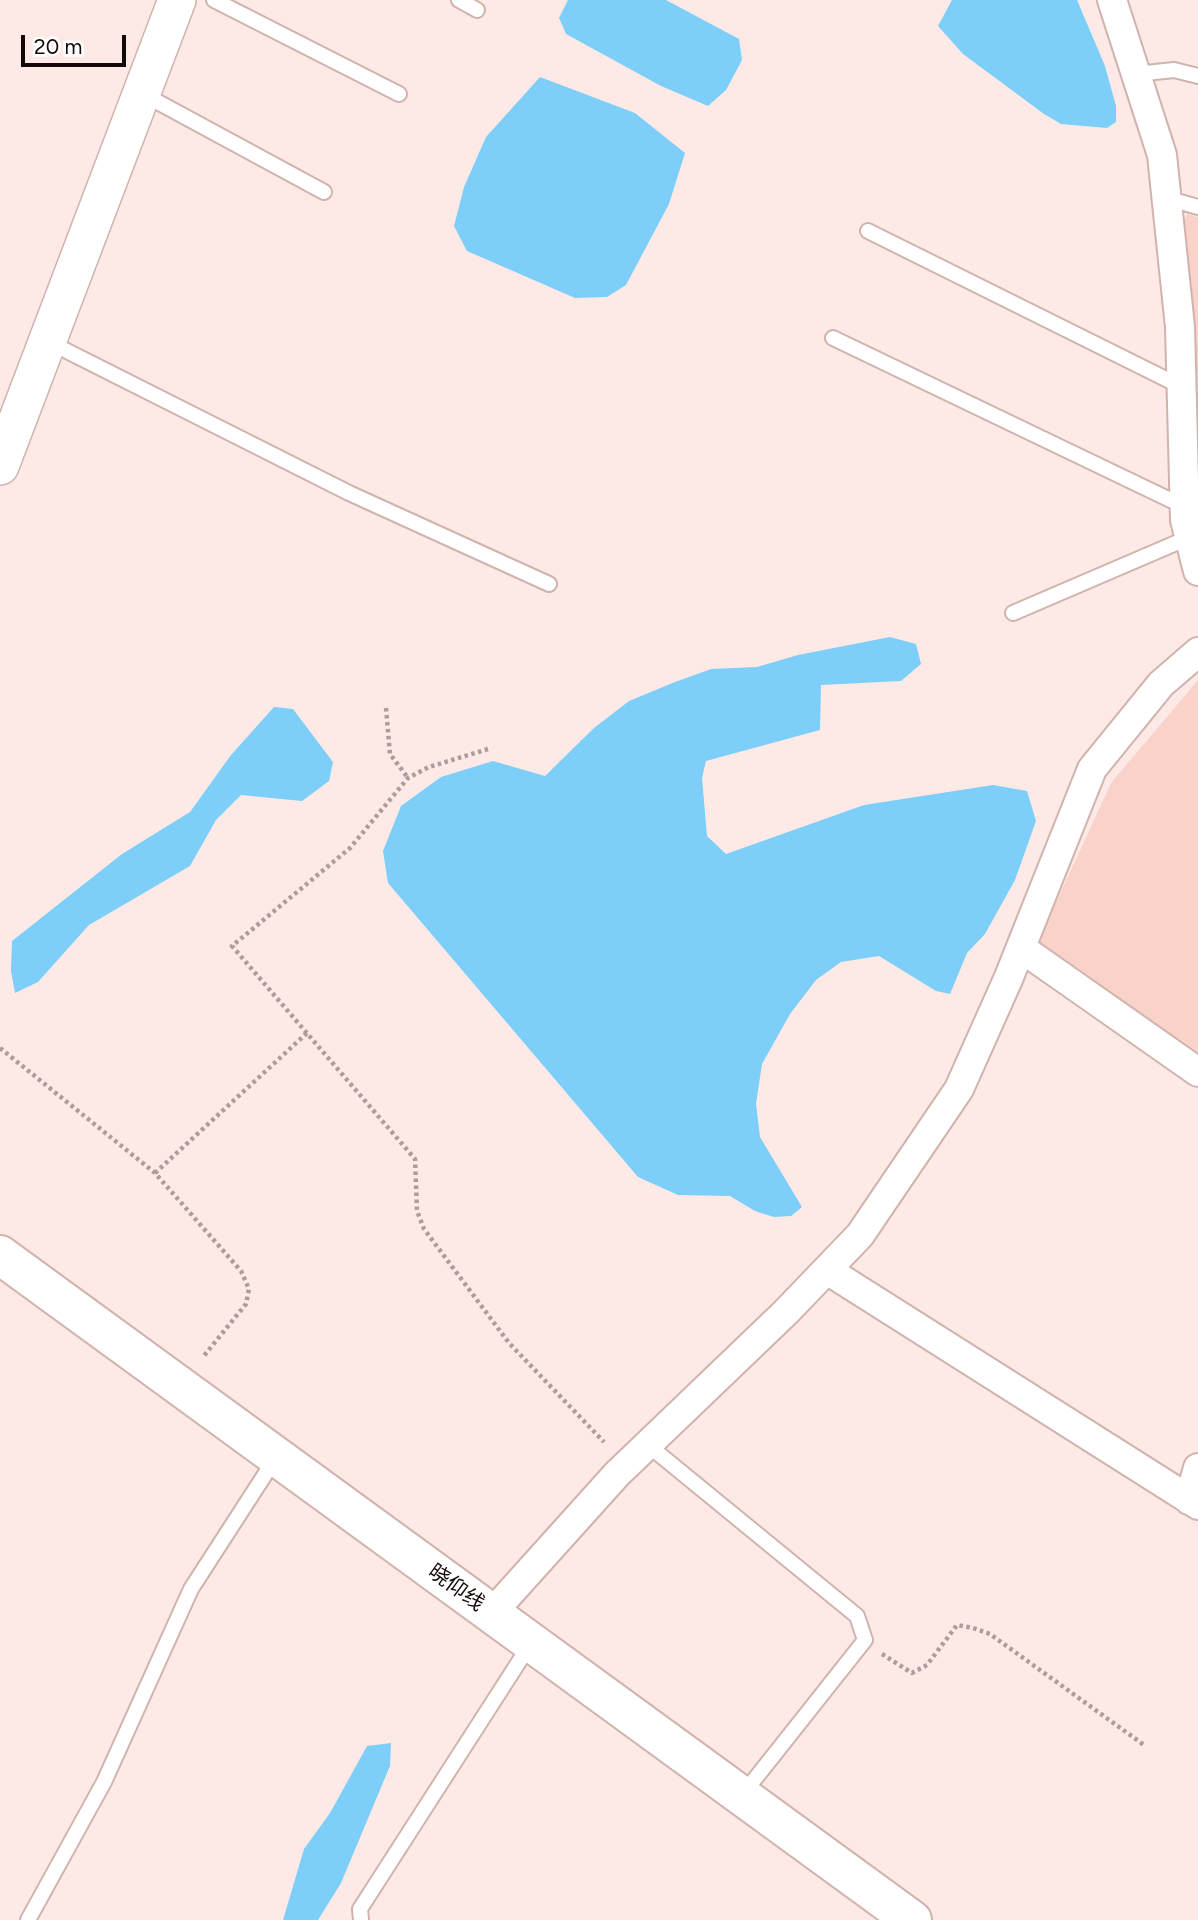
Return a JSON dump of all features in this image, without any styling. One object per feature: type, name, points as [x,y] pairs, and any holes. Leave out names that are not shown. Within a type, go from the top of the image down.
[{"type":"main road","name":"晓仰线","points":[[0,1255],[912,1920]]},
{"type":"street","points":[[0,466],[177,0]]},
{"type":"street","points":[[1112,0],[1162,155],[1180,327],[1185,507],[1198,571]]},
{"type":"street","points":[[491,1614],[626,1465],[860,1235],[959,1089],[1021,948],[1092,769],[1161,684],[1198,652]]},
{"type":"street","points":[[1021,948],[1198,1072]]},
{"type":"street","points":[[827,1270],[1193,1502],[1198,1468]]},
{"type":"lane","points":[[214,0],[399,94]]},
{"type":"lane","points":[[459,0],[477,10]]},
{"type":"lane","points":[[1136,74],[1174,70],[1198,76]]},
{"type":"lane","points":[[142,93],[324,192]]},
{"type":"lane","points":[[1166,198],[1198,207]]},
{"type":"lane","points":[[868,231],[1182,387]]},
{"type":"lane","points":[[833,338],[1185,507]]},
{"type":"lane","points":[[47,342],[349,493],[549,584]]},
{"type":"lane","points":[[1013,613],[1190,537]]},
{"type":"lane","points":[[648,1445],[858,1616],[865,1640],[742,1796]]},
{"type":"lane","points":[[28,1920],[104,1782],[191,1589],[277,1457]]},
{"type":"lane","points":[[361,1920],[360,1909],[531,1642]]},
{"type":"path","points":[[386,708],[390,754],[408,778]]},
{"type":"path","points":[[488,749],[429,766],[408,778],[349,848],[232,946],[415,1158],[416,1211],[424,1228],[509,1343],[626,1465]]},
{"type":"path","points":[[155,1173],[307,1033]]},
{"type":"path","points":[[0,1048],[155,1173],[241,1271],[249,1289],[246,1304],[180,1386]]},
{"type":"path","points":[[865,1640],[912,1673],[927,1665],[957,1625],[990,1634],[1144,1745]]},
{"type":"shaded area","points":[[1187,214],[1198,217],[1198,532],[1180,228]]},
{"type":"shaded area","points":[[1198,680],[1198,1052],[1037,944],[1111,783]]},
{"type":"water","points":[[568,0],[666,0],[739,39],[742,60],[726,90],[708,106],[661,86],[566,34],[559,18]]},
{"type":"water","points":[[952,0],[1077,0],[1105,66],[1116,106],[1116,122],[1107,128],[1061,124],[963,54],[938,26]]},
{"type":"water","points":[[540,77],[635,113],[685,153],[669,204],[626,285],[607,297],[575,298],[467,251],[454,226],[464,187],[486,137]]},
{"type":"water","points":[[890,637],[916,644],[921,664],[901,681],[821,685],[820,730],[706,761],[702,778],[707,836],[726,854],[864,805],[993,785],[1027,791],[1036,821],[1015,880],[985,934],[967,953],[950,994],[936,991],[879,956],[841,962],[816,980],[790,1014],[762,1064],[756,1104],[760,1137],[802,1207],[791,1216],[774,1217],[755,1211],[730,1196],[678,1195],[638,1177],[388,883],[383,851],[401,806],[441,777],[493,761],[545,776],[594,728],[629,701],[675,682],[711,669],[757,667],[798,655]]},
{"type":"water","points":[[274,707],[293,709],[333,762],[329,781],[302,801],[241,795],[216,820],[190,866],[89,925],[38,982],[15,993],[11,971],[12,941],[122,854],[190,812],[231,755]]},
{"type":"water","points":[[391,1743],[390,1766],[341,1883],[318,1920],[283,1920],[304,1849],[330,1813],[367,1746]]}]
